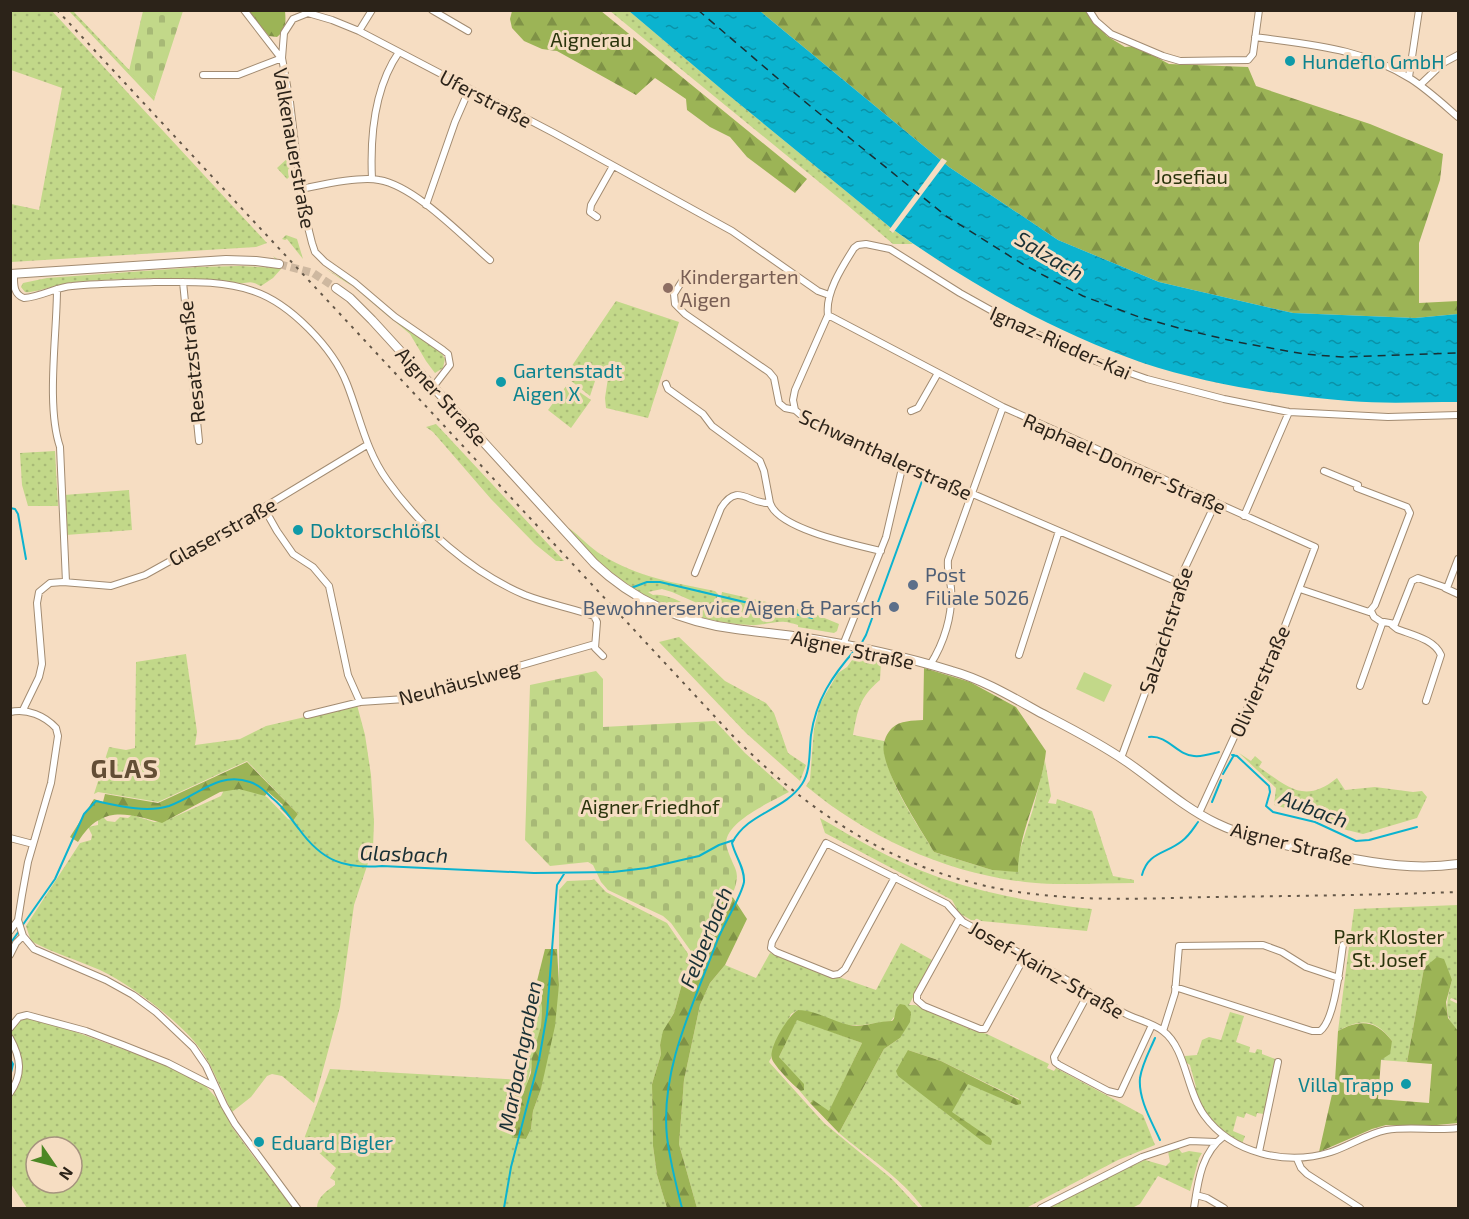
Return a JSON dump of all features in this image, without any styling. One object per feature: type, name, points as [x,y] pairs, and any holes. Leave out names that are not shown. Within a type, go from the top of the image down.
[{"type":"main road","points":[[12,274],[226,260],[279,264]]},
{"type":"main road","name":"Aigner Straße","points":[[336,288],[358,306],[594,563],[618,584],[652,605],[684,618],[715,626],[783,634],[843,645],[970,676],[1004,692],[1120,758],[1180,802],[1199,813],[1249,836],[1353,859],[1409,867],[1458,864]]},
{"type":"street","points":[[244,10],[282,58]]},
{"type":"street","points":[[358,31],[372,10]]},
{"type":"street","points":[[432,10],[468,31]]},
{"type":"street","points":[[1089,10],[1096,21],[1111,34],[1180,61],[1248,60],[1253,54],[1259,10]]},
{"type":"street","points":[[1409,77],[1419,10]]},
{"type":"street","name":"Uferstraße","points":[[284,33],[293,19],[308,13],[358,31],[732,231],[818,291],[829,294]]},
{"type":"street","points":[[264,36],[276,39],[284,33]]},
{"type":"street","points":[[282,58],[284,33]]},
{"type":"street","points":[[1255,37],[1341,49],[1367,57],[1409,77],[1458,117]]},
{"type":"street","points":[[372,179],[377,102],[387,72],[399,52]]},
{"type":"street","points":[[1420,85],[1443,63],[1458,55]]},
{"type":"street","name":"Valkenauerstraße","points":[[203,75],[238,75],[282,58],[290,102],[302,203],[312,243],[320,257],[395,317],[448,354],[450,365],[433,387]]},
{"type":"street","points":[[426,205],[455,122],[470,90]]},
{"type":"street","points":[[597,218],[590,212],[591,205],[613,166]]},
{"type":"street","points":[[301,189],[372,179],[393,184],[426,205],[490,260]]},
{"type":"street","name":"Ignaz-Rieder-Kai","points":[[795,410],[793,400],[795,390],[828,315],[829,294],[854,248],[866,244],[882,246],[898,254],[980,305],[1041,336],[1090,359],[1157,382],[1289,412],[1388,417],[1458,415]]},
{"type":"street","points":[[12,274],[15,291],[22,298],[71,286],[183,282],[214,284],[256,291],[298,318],[321,343],[339,369],[352,398],[367,446],[388,481],[418,518],[437,537],[482,571],[510,588],[546,602],[594,616],[597,622],[596,651],[603,656]]},
{"type":"street","name":"Schwanthalerstraße","points":[[684,278],[674,294],[675,304],[680,311],[769,372],[774,378],[779,403],[785,408],[795,410],[803,419],[903,464],[1179,583]]},
{"type":"street","name":"Resatzstraße","points":[[183,282],[199,441]]},
{"type":"street","points":[[57,289],[54,403],[63,488],[66,582]]},
{"type":"street","name":"Raphael-Donner-Straße","points":[[828,315],[1003,407],[1315,547]]},
{"type":"street","points":[[911,411],[918,408],[938,373]]},
{"type":"street","points":[[666,384],[668,389],[705,415],[712,426],[760,461],[770,503],[776,514],[805,530],[881,551]]},
{"type":"street","points":[[930,665],[951,613],[948,560],[1003,407]]},
{"type":"street","points":[[1244,516],[1289,412]]},
{"type":"street","name":"Glaserstraße","points":[[23,710],[39,677],[42,664],[37,603],[38,595],[47,585],[66,582],[111,586],[134,580],[264,508],[367,446]]},
{"type":"street","points":[[843,645],[889,527],[903,464]]},
{"type":"street","points":[[1300,589],[1366,613],[1371,611],[1409,518],[1409,510],[1403,505],[1357,488],[1358,485],[1324,471]]},
{"type":"street","points":[[695,573],[721,508],[728,499],[741,495],[762,503],[770,503]]},
{"type":"street","name":"Salzachstraße","points":[[1120,758],[1145,693],[1179,583],[1215,504]]},
{"type":"street","points":[[264,508],[276,531],[293,554],[313,567],[329,586],[348,675],[360,702]]},
{"type":"street","points":[[1019,655],[1059,531]]},
{"type":"street","name":"Olivierstraße","points":[[1199,813],[1282,631],[1315,547]]},
{"type":"street","points":[[1445,588],[1448,587],[1458,559]]},
{"type":"street","points":[[1392,625],[1395,624],[1410,584],[1415,579],[1420,578],[1458,594]]},
{"type":"street","points":[[1371,611],[1374,617],[1383,623],[1432,643],[1439,650],[1441,655],[1426,701]]},
{"type":"street","points":[[1360,686],[1383,623]]},
{"type":"street","name":"Neuhäuslweg","points":[[307,715],[360,702],[405,699],[595,644]]},
{"type":"street","points":[[10,712],[23,710],[54,725],[58,736],[51,783],[28,862],[18,920],[10,931]]},
{"type":"street","points":[[10,838],[33,844]]},
{"type":"street","name":"Josef-Kainz-Straße","points":[[895,876],[844,969],[839,974],[833,975],[771,948],[772,942],[826,843],[895,876],[947,904],[958,919],[1131,1017],[1163,1031],[1179,1053],[1196,1102],[1208,1120],[1224,1136]]},
{"type":"street","points":[[958,919],[916,995],[921,1004],[980,1029],[985,1029],[1024,956]]},
{"type":"street","points":[[18,920],[24,938],[34,949],[111,982],[138,998],[192,1047],[203,1060],[235,1124],[297,1209]]},
{"type":"street","points":[[10,955],[16,943],[24,938]]},
{"type":"street","points":[[1163,1031],[1175,987],[1179,946],[1263,945],[1282,952],[1306,967],[1339,978]]},
{"type":"street","points":[[1175,987],[1318,1032],[1326,1024],[1339,978],[1343,945]]},
{"type":"street","points":[[1089,992],[1054,1057],[1055,1062],[1059,1065],[1108,1091],[1120,1095],[1152,1025]]},
{"type":"street","points":[[10,1028],[19,1017],[27,1015],[75,1028],[141,1052],[216,1087]]},
{"type":"street","points":[[10,1038],[16,1049],[21,1070],[10,1093]]},
{"type":"street","points":[[1259,1152],[1278,1062]]},
{"type":"street","points":[[1194,1209],[1201,1168],[1216,1142],[1224,1136],[1239,1146],[1297,1159],[1330,1152],[1386,1130],[1458,1128]]},
{"type":"street","points":[[1041,1209],[1151,1154],[1190,1141],[1216,1142]]},
{"type":"street","points":[[1297,1159],[1299,1166],[1307,1174],[1360,1209]]},
{"type":"street","points":[[1196,1196],[1207,1198],[1224,1209]]},
{"type":"green space","points":[[11,10],[52,11],[267,243],[256,247],[11,262],[11,204],[39,210],[62,88],[11,70]]},
{"type":"green space","points":[[69,11],[73,11],[155,97],[154,101]]},
{"type":"green space","points":[[143,11],[183,11],[155,97],[129,71]]},
{"type":"green space","points":[[248,11],[285,11],[284,29],[277,37],[269,36]]},
{"type":"green space","name":"Aignerau","points":[[512,11],[601,11],[807,179],[795,193],[747,157],[730,137],[710,127],[687,110],[686,99],[655,78],[636,95],[557,51],[542,49],[524,41],[512,28],[510,19]]},
{"type":"green space","points":[[610,11],[629,11],[726,93],[913,244],[893,244]]},
{"type":"green space","name":"Josefiau","points":[[760,11],[1088,11],[1107,36],[1125,47],[1136,46],[1169,64],[1248,67],[1256,86],[1370,124],[1443,154],[1440,180],[1419,243],[1419,303],[1458,301],[1458,314],[1415,318],[1293,313],[1159,282],[1058,240],[949,167]]},
{"type":"green space","points":[[289,157],[291,175],[287,179],[277,168]]},
{"type":"green space","points":[[286,235],[297,239],[303,259],[287,239],[282,239]]},
{"type":"green space","points":[[273,256],[280,261],[281,269],[261,286],[250,282],[157,278],[74,282],[29,292],[25,292],[21,287],[23,283],[47,278],[199,267],[279,268],[279,263]]},
{"type":"green space","points":[[616,301],[679,322],[648,418],[606,408],[608,378],[604,374],[597,375],[590,396],[565,376]]},
{"type":"green space","points":[[391,319],[441,352],[445,359],[443,368],[435,373],[410,334]]},
{"type":"green space","points":[[568,384],[591,400],[571,428],[548,410],[556,399],[560,398],[558,396]]},
{"type":"green space","points":[[436,424],[564,561],[556,561],[535,544],[491,499],[433,432],[426,427]]},
{"type":"green space","points":[[55,451],[58,506],[28,506],[22,485],[20,453]]},
{"type":"green space","points":[[129,490],[132,530],[66,535],[64,495]]},
{"type":"green space","points":[[569,528],[615,563],[643,574],[715,591],[718,594],[715,604],[710,606],[662,589],[648,592],[653,595],[661,595],[708,610],[717,609],[722,592],[810,612],[839,624],[837,631],[834,633],[798,627],[798,625],[786,622],[754,625],[729,623],[709,620],[671,608],[636,590],[619,578],[584,548]]},
{"type":"green space","points":[[679,637],[725,681],[766,703],[774,713],[788,753],[806,765],[800,781],[746,733],[659,642]]},
{"type":"green space","points":[[186,654],[197,732],[195,745],[240,739],[266,726],[357,705],[365,735],[371,775],[373,848],[354,905],[340,1007],[314,1103],[282,1076],[272,1074],[267,1076],[251,1097],[232,1112],[206,1057],[181,1028],[155,1005],[100,970],[31,941],[26,926],[80,843],[91,840],[92,835],[88,827],[98,825],[98,819],[103,817],[107,821],[115,822],[120,817],[128,818],[132,815],[154,822],[165,821],[221,796],[225,788],[251,789],[267,797],[288,819],[293,821],[298,814],[247,761],[158,802],[98,792],[94,794],[109,747],[126,750],[135,748],[136,662]]},
{"type":"green space","points":[[855,656],[881,662],[880,680],[860,704],[853,735],[884,741],[885,755],[895,784],[934,852],[992,870],[1017,871],[1018,856],[1045,761],[1051,796],[1048,803],[1056,804],[1057,799],[1092,811],[1113,876],[1134,880],[1134,883],[1025,882],[966,870],[909,850],[881,836],[855,821],[806,786],[810,780],[814,729],[820,704],[838,673],[847,667]]},
{"type":"green space","points":[[924,668],[970,682],[1016,707],[1046,751],[1040,782],[1022,842],[1018,872],[992,870],[934,852],[905,804],[892,776],[884,753],[885,739],[895,725],[907,721],[923,720]]},
{"type":"green space","name":"Aigner Friedhof","points":[[596,671],[603,679],[603,727],[715,721],[745,753],[789,792],[748,815],[731,831],[727,839],[727,848],[736,871],[737,881],[732,896],[718,904],[695,957],[671,923],[663,916],[608,890],[601,882],[593,865],[588,862],[550,866],[525,840],[530,685]]},
{"type":"green space","points":[[1084,672],[1112,685],[1104,702],[1076,689]]},
{"type":"green space","points":[[1239,753],[1251,761],[1255,756],[1262,762],[1259,767],[1278,781],[1296,790],[1315,790],[1337,778],[1345,790],[1375,787],[1422,791],[1427,797],[1417,818],[1363,834],[1343,829],[1323,818],[1274,805],[1276,788]]},
{"type":"green space","points":[[247,762],[298,814],[293,821],[280,808],[283,805],[268,792],[265,796],[239,789],[220,792],[162,823],[126,815],[115,815],[96,822],[78,842],[70,837],[94,799],[103,802],[105,794],[158,803]]},
{"type":"green space","points":[[820,818],[888,856],[950,881],[1010,897],[1092,909],[1087,931],[971,920],[959,913],[952,900],[825,833]]},
{"type":"green space","points":[[594,879],[606,892],[667,923],[693,961],[683,980],[674,1013],[660,1045],[661,1054],[652,1084],[653,1146],[657,1175],[667,1208],[317,1208],[321,1197],[335,1185],[335,1181],[330,1178],[336,1168],[304,1139],[330,1069],[523,1080],[533,1030],[537,981],[542,1008],[541,1026],[514,1138],[526,1139],[531,1129],[533,1111],[541,1089],[559,985],[559,890],[567,881]]},
{"type":"green space","points":[[732,896],[747,919],[725,965],[710,983],[700,1005],[684,1080],[679,1144],[697,1208],[667,1208],[657,1175],[653,1146],[652,1084],[661,1054],[660,1045],[663,1031],[674,1013],[683,980],[718,904]]},
{"type":"green space","name":"Park Kloster St. Josef","points":[[1458,905],[1458,1001],[1451,998],[1450,1000],[1458,1004],[1458,1031],[1450,1020],[1447,1007],[1452,980],[1424,968],[1407,1062],[1381,1060],[1392,1041],[1374,1025],[1354,1024],[1338,1031],[1354,909]]},
{"type":"green space","points":[[901,943],[932,960],[909,1005],[915,1005],[972,1030],[987,1034],[1049,1064],[1047,1068],[1054,1071],[1056,1068],[1143,1115],[1155,1145],[1118,1160],[1026,1208],[923,1208],[895,1177],[839,1133],[884,1049],[900,1038],[894,1017],[891,1021],[847,1025],[798,1010],[791,1014],[769,1062],[824,1123],[892,1179],[919,1208],[697,1208],[679,1144],[684,1080],[700,1005],[710,983],[725,965],[756,978],[770,953],[876,990]],"holes":[[[908,1050],[941,1061],[1019,1099],[1016,1105],[968,1083],[951,1112]]]},
{"type":"green space","points":[[545,949],[557,949],[559,985],[555,1026],[541,1089],[533,1111],[531,1129],[526,1139],[514,1138],[516,1112],[531,1073],[532,1058],[541,1026],[542,1008],[537,981]]},
{"type":"green space","points":[[1437,957],[1444,959],[1452,980],[1446,1002],[1448,1018],[1458,1031],[1458,1123],[1426,1126],[1386,1125],[1319,1152],[1335,1081],[1338,1031],[1346,1027],[1361,1023],[1374,1025],[1392,1041],[1390,1054],[1381,1060],[1378,1099],[1429,1103],[1432,1064],[1407,1062],[1424,968]]},
{"type":"green space","points":[[900,1004],[905,1005],[911,1012],[910,1022],[900,1038],[884,1049],[839,1133],[810,1103],[813,1100],[829,1111],[862,1043],[797,1020],[779,1057],[804,1084],[804,1090],[801,1091],[781,1072],[772,1059],[776,1040],[789,1018],[798,1010],[860,1026],[892,1021]]},
{"type":"green space","points":[[1230,1012],[1244,1016],[1236,1042],[1250,1047],[1249,1052],[1255,1053],[1257,1049],[1262,1050],[1262,1054],[1275,1059],[1264,1114],[1257,1113],[1256,1117],[1246,1113],[1244,1118],[1237,1116],[1233,1131],[1245,1136],[1242,1144],[1218,1127],[1207,1114],[1192,1089],[1196,1087],[1190,1065],[1184,1061],[1185,1056],[1197,1055],[1202,1040],[1209,1037],[1221,1040]]},
{"type":"green space","points":[[31,1016],[159,1062],[203,1083],[219,1101],[232,1127],[253,1156],[293,1205],[289,1208],[27,1208],[11,1184],[11,1098],[19,1085],[22,1071],[19,1050],[11,1032],[18,1019]]},
{"type":"green space","points":[[797,1019],[862,1043],[829,1112],[811,1101],[810,1103],[798,1089],[801,1091],[779,1057]]},
{"type":"green space","points":[[908,1050],[941,1061],[1021,1101],[1021,1104],[1016,1105],[968,1084],[952,1112],[990,1138],[991,1145],[986,1144],[898,1076],[896,1071]]},
{"type":"green space","points":[[1178,1148],[1182,1153],[1189,1151],[1202,1153],[1190,1191],[1158,1176],[1140,1204],[1132,1208],[1048,1208],[1145,1160],[1166,1166],[1170,1162],[1168,1151]]},
{"type":"water","name":"Salzach","points":[[629,11],[760,11],[949,167],[1058,240],[1159,282],[1293,313],[1415,318],[1458,314],[1458,402],[1363,402],[1245,388],[1192,377],[1143,363],[1076,337],[981,287],[891,228]]},
{"type":"pier","points":[[942,158],[947,161],[893,233],[889,230]]},
{"type":"waterway","name":"Felberbach","points":[[861,644],[922,481]]},
{"type":"waterway","points":[[10,508],[15,509],[18,514],[26,559]]},
{"type":"waterway","points":[[631,588],[647,582],[660,582],[812,618]]},
{"type":"waterway","name":"Felberbach","points":[[682,1208],[667,1137],[668,1087],[680,1038],[719,937],[744,882],[743,872],[732,843],[747,824],[786,800],[802,784],[808,767],[813,722],[821,700],[832,679],[855,650]]},
{"type":"waterway","name":"Aubach","points":[[1149,737],[1162,739],[1188,755],[1200,756],[1219,752]]},
{"type":"waterway","name":"Aubach","points":[[1232,755],[1237,756],[1269,786],[1270,792],[1266,806],[1273,812],[1315,822],[1356,841],[1369,840],[1417,827]]},
{"type":"waterway","points":[[1223,774],[1234,755]]},
{"type":"waterway","name":"Glasbach","points":[[22,926],[55,879],[84,814],[96,801],[132,808],[160,808],[179,802],[208,786],[228,780],[239,779],[259,787],[280,805],[316,849],[335,861],[356,866],[534,873],[613,872],[647,868],[699,856],[734,840]]},
{"type":"waterway","points":[[1212,802],[1221,780]]},
{"type":"waterway","points":[[1142,875],[1145,867],[1153,858],[1184,839],[1198,822]]},
{"type":"waterway","name":"Marbachgraben","points":[[504,1208],[511,1167],[539,1060],[547,1014],[557,885],[564,874]]},
{"type":"waterway","name":"Glasbach","points":[[10,944],[19,931]]},
{"type":"waterway","points":[[1155,1038],[1142,1068],[1140,1086],[1146,1110],[1160,1140]]},
{"type":"waterway","name":"Glasbach","points":[[10,1059],[13,1064],[10,1077]]},
{"type":"ferry route","points":[[698,10],[804,101],[946,216],[1024,265],[1083,296],[1139,317],[1186,330],[1304,354],[1342,357],[1458,353]]},
{"type":"tunnel","points":[[279,264],[313,273],[336,288]]},
{"type":"railway","points":[[57,10],[732,735],[802,798],[839,824],[918,865],[961,880],[1006,890],[1054,896],[1133,899],[1458,892]]},
{"type":"place","name":"Hundeflo GmbH","points":[[1290,61]]},
{"type":"place","name":"Kindergarten Aigen","points":[[668,288]]},
{"type":"place","name":"Gartenstadt Aigen X","points":[[501,382]]},
{"type":"place","name":"Doktorschlößl","points":[[298,530]]},
{"type":"place","name":"Post Filiale 5026","points":[[913,585]]},
{"type":"place","name":"Bewohnerservice Aigen & Parsch","points":[[894,607]]},
{"type":"place","name":"Villa Trapp","points":[[1406,1084]]},
{"type":"place","name":"Eduard Bigler","points":[[259,1142]]},
{"type":"district","name":"GLAS","points":[[125,767]]}]
